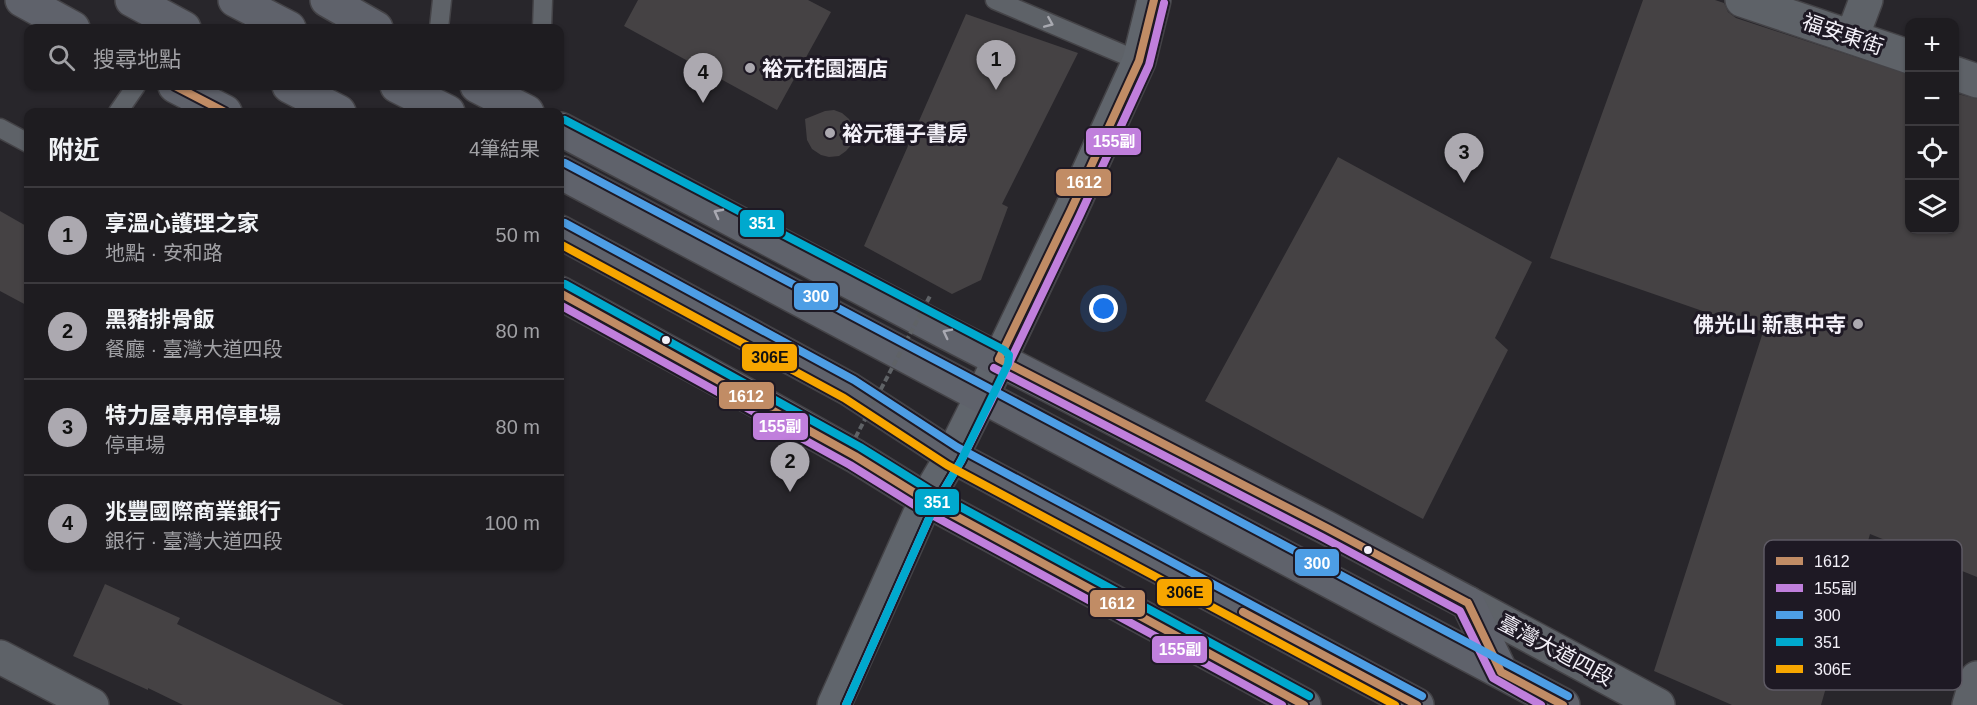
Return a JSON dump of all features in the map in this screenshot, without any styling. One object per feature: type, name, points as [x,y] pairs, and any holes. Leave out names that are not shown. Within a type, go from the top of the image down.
[{"type":"main road","points":[[22,0],[66,24]]},
{"type":"main road","points":[[132,0],[177,24]]},
{"type":"main road","points":[[235,0],[281,24]]},
{"type":"main road","points":[[327,0],[369,24]]},
{"type":"main road","points":[[834,705],[927,500],[982,396],[1139,61],[1154,0]]},
{"type":"main road","points":[[183,90],[217,108]]},
{"type":"main road","points":[[297,90],[331,108]]},
{"type":"main road","points":[[405,90],[440,108]]},
{"type":"main road","points":[[487,90],[521,103]]},
{"type":"main road","name":"臺灣大道四段","points":[[564,131],[1468,603]]},
{"type":"main road","points":[[564,174],[1563,705]]},
{"type":"main road","points":[[564,234],[849,389],[952,456],[1417,705]]},
{"type":"main road","points":[[564,295],[855,456],[927,500],[1304,705]]},
{"type":"main road","points":[[1468,603],[1502,672]]},
{"type":"street","name":"福安東街","points":[[1742,0],[1905,55]]},
{"type":"street","points":[[1852,37],[1866,0]]},
{"type":"street","points":[[1959,75],[1977,81]]},
{"type":"street","name":"臺灣大道四段","points":[[1468,603],[1658,705]]},
{"type":"street","points":[[0,657],[92,705]]},
{"type":"street","points":[[1969,705],[1977,678]]},
{"type":"lane","points":[[439,24],[441,0]]},
{"type":"lane","points":[[542,24],[543,0]]},
{"type":"lane","points":[[995,0],[1139,61]]},
{"type":"lane","points":[[121,108],[133,90]]},
{"type":"lane","points":[[0,128],[24,141]]},
{"type":"path","points":[[843,461],[930,296]]},
{"type":"building","name":"裕元花園酒店","points":[[638,0],[808,0],[831,12],[777,110],[624,26]]},
{"type":"building","name":"佛光山 新惠中寺","points":[[1643,0],[1715,0],[1724,3],[1728,12],[1736,18],[1905,73],[1905,234],[1959,234],[1959,94],[1977,99],[1977,577],[1962,571],[1962,540],[1885,540],[1870,534],[1868,540],[1764,540],[1764,690],[1825,690],[1821,705],[1732,705],[1654,671],[1763,332],[1550,258]]},
{"type":"building","points":[[966,14],[1078,53],[1002,204],[1008,207],[981,280],[952,294],[864,246]]},
{"type":"building","name":"裕元種子書房","points":[[834,110],[849,119],[854,136],[852,144],[846,151],[839,156],[829,157],[812,149],[807,140],[805,119]]},
{"type":"building","points":[[1338,157],[1532,262],[1495,338],[1508,350],[1423,519],[1205,401]]},
{"type":"building","points":[[0,211],[24,225],[24,304],[0,291]]},
{"type":"building","points":[[105,584],[180,618],[177,624],[344,705],[183,705],[73,656]]},
{"type":"transit line","name":"1612","points":[[999,359],[1071,210],[1139,61],[1154,0]]},
{"type":"transit line","name":"155副","points":[[846,705],[935,505],[961,461],[991,401],[1149,65],[1164,3]]},
{"type":"transit line","name":"1612","points":[[183,90],[217,108]]},
{"type":"transit line","name":"351","points":[[565,120],[1004,350],[1009,355],[1008,364],[961,461],[935,505],[846,705]]},
{"type":"transit line","name":"300","points":[[565,163],[1568,696]]},
{"type":"transit line","name":"300","points":[[565,223],[854,380],[957,447],[1422,696]]},
{"type":"transit line","name":"306E","points":[[564,246],[844,398],[947,465],[1395,705]]},
{"type":"transit line","name":"351","points":[[565,284],[860,447],[931,491],[1309,696]]},
{"type":"transit line","name":"1612","points":[[564,295],[855,456],[926,500],[1304,705]]},
{"type":"transit line","name":"155副","points":[[564,307],[850,465],[921,509],[1282,705]]},
{"type":"transit line","name":"1612","points":[[999,359],[1468,603]]},
{"type":"transit line","name":"155副","points":[[994,368],[1322,537],[1460,611],[1493,678],[1541,705]]},
{"type":"transit line","name":"1612","points":[[1468,603],[1501,672]]},
{"type":"transit line","name":"1612","points":[[1243,612],[1417,705]]},
{"type":"transit line","name":"1612","points":[[1501,672],[1563,705]]},
{"type":"place","name":"裕元花園酒店","points":[[750,68]]},
{"type":"place","name":"享溫心護理之家","points":[[996,90]]},
{"type":"place","name":"兆豐國際商業銀行","points":[[703,103]]},
{"type":"place","name":"裕元種子書房","points":[[830,133]]},
{"type":"place","name":"特力屋專用停車場","points":[[1464,183]]},
{"type":"place","name":"佛光山 新惠中寺","points":[[1858,324]]},
{"type":"place","name":"黑豬排骨飯","points":[[790,492]]}]
